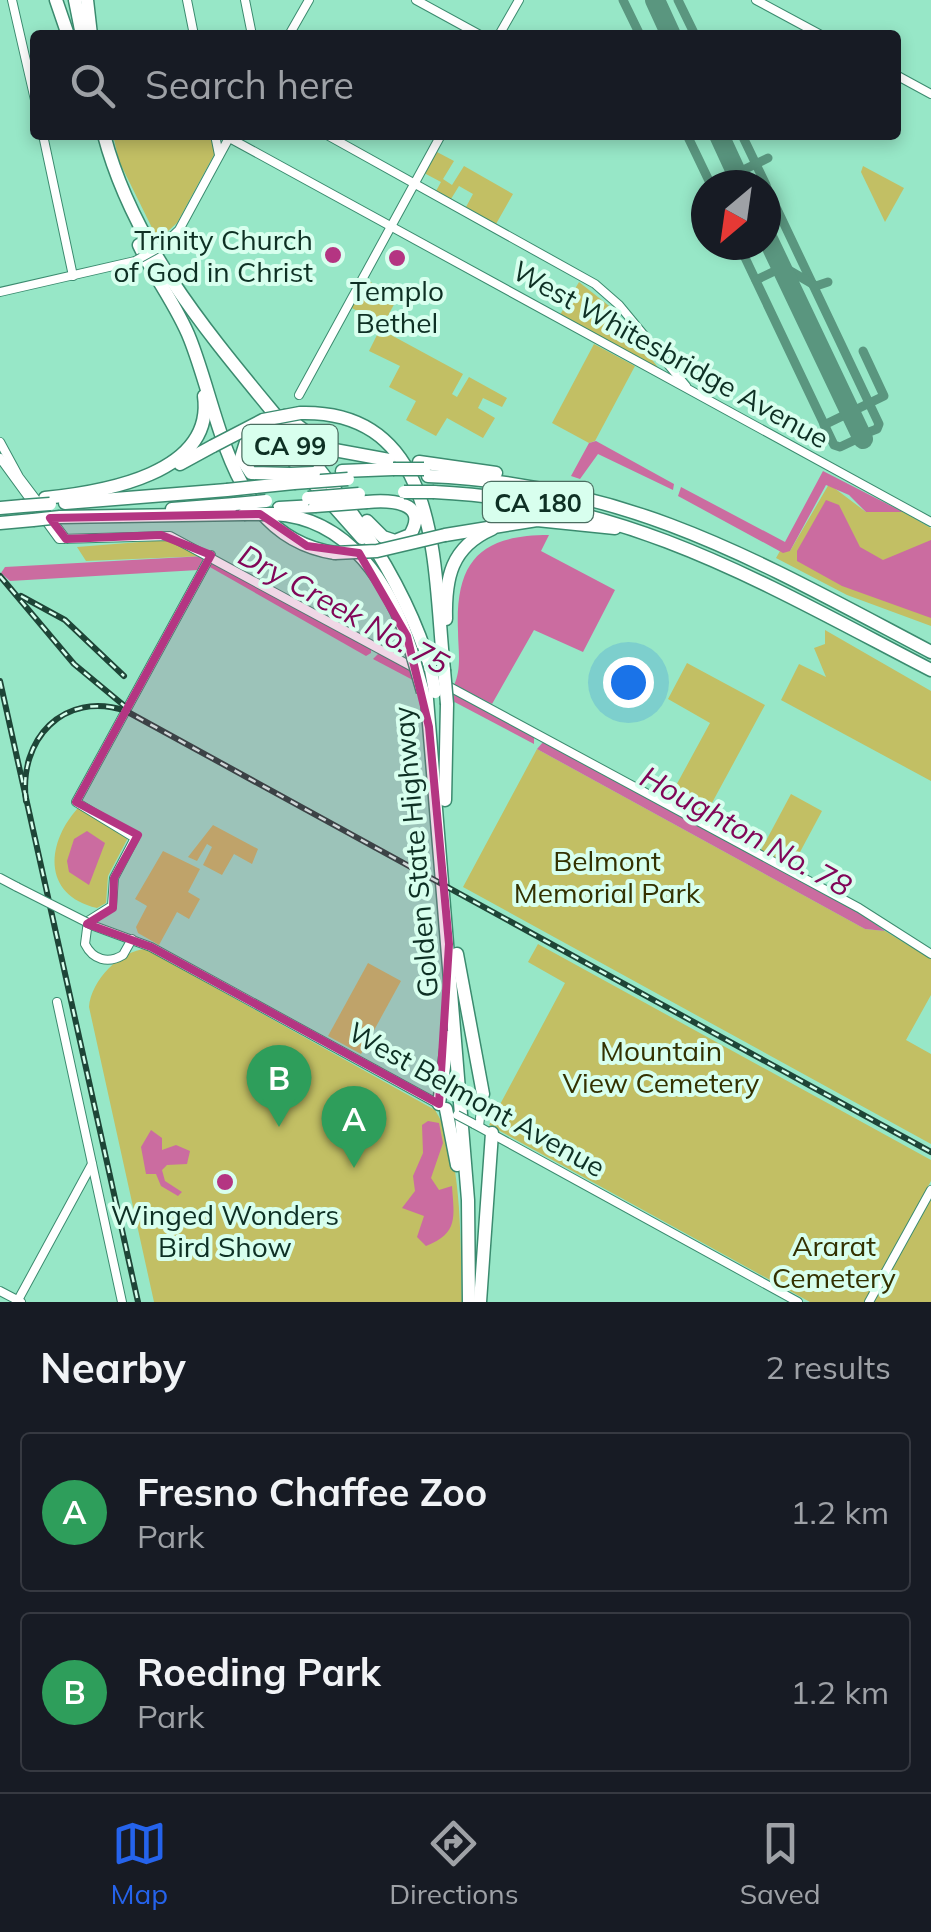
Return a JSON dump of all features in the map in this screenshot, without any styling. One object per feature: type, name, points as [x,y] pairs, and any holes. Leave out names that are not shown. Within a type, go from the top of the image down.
[{"type":"highway","points":[[56,0],[68,30]]},
{"type":"highway","points":[[66,0],[69,30]]},
{"type":"highway","points":[[74,0],[81,30]]},
{"type":"highway","points":[[86,0],[90,30]]},
{"type":"highway","name":"Golden State Highway","points":[[101,140],[110,181],[135,237],[182,309],[366,543],[436,669]]},
{"type":"highway","name":"Golden State Highway","points":[[102,140],[138,228],[188,305],[386,560],[436,669],[433,690],[440,828],[474,1196],[475,1302]]},
{"type":"highway","points":[[135,237],[191,340],[234,469],[250,502],[290,538],[335,553],[377,550],[515,521],[588,523],[638,531]]},
{"type":"highway","points":[[188,305],[300,431],[338,452],[393,468]]},
{"type":"highway","points":[[118,485],[175,460],[197,439],[206,406],[191,340]]},
{"type":"highway","points":[[48,501],[169,469],[263,420],[300,412],[331,415],[368,429],[400,456],[415,480],[428,519],[436,669]]},
{"type":"highway","points":[[292,479],[251,473],[242,458],[246,442],[260,435],[274,439],[366,543]]},
{"type":"highway","points":[[60,517],[162,516],[271,508],[312,502],[363,498],[406,504],[415,514],[412,532],[402,540],[382,536],[291,435]]},
{"type":"highway","name":"CA 180","points":[[0,506],[227,490],[393,468],[424,469],[596,499],[673,523],[931,652]]},
{"type":"highway","points":[[424,469],[492,472],[596,499]]},
{"type":"highway","name":"CA 180","points":[[363,498],[434,492],[541,503],[638,531],[816,611],[931,670]]},
{"type":"highway","points":[[271,508],[317,523],[355,549],[395,609],[433,690],[447,704],[445,800]]},
{"type":"highway","points":[[0,523],[240,510]]},
{"type":"highway","points":[[433,690],[446,586],[462,550],[479,535],[505,526],[588,523]]},
{"type":"highway","name":"Golden State Highway","points":[[433,690],[445,800],[475,1302]]},
{"type":"highway","points":[[453,949],[483,1094]]},
{"type":"highway","points":[[453,949],[448,1109],[469,1243]]},
{"type":"highway","points":[[475,1302],[487,1133]]},
{"type":"street","points":[[12,0],[30,78]]},
{"type":"street","points":[[187,0],[193,30]]},
{"type":"street","points":[[245,0],[251,30]]},
{"type":"street","points":[[292,30],[309,0]]},
{"type":"street","points":[[416,0],[471,30]]},
{"type":"street","points":[[502,30],[519,0]]},
{"type":"street","points":[[756,0],[812,30]]},
{"type":"street","points":[[901,79],[931,94]]},
{"type":"street","points":[[44,140],[73,276]]},
{"type":"street","points":[[216,140],[219,156]]},
{"type":"street","points":[[0,292],[135,262],[162,246],[179,230],[226,140]]},
{"type":"street","name":"West Whitesbridge Avenue","points":[[235,140],[931,522]]},
{"type":"street","points":[[336,140],[595,284],[620,305],[666,366],[697,394]]},
{"type":"street","points":[[299,394],[438,140]]},
{"type":"street","points":[[714,420],[726,410]]},
{"type":"street","points":[[0,442],[18,481]]},
{"type":"street","points":[[0,458],[66,539],[170,536],[876,919],[931,954]]},
{"type":"street","points":[[132,939],[126,953],[103,960],[90,952],[84,941],[85,926],[93,916],[112,906],[114,878],[135,835],[76,802],[209,560]]},
{"type":"street","name":"West Belmont Avenue","points":[[0,878],[94,926],[132,939],[798,1302]]},
{"type":"street","points":[[57,1002],[122,1302]]},
{"type":"street","points":[[483,1094],[487,1133]]},
{"type":"street","points":[[0,1291],[21,1302],[92,1164]]},
{"type":"street","points":[[869,1302],[931,1190]]},
{"type":"highlighted area","points":[[260,514],[307,546],[359,553],[407,636],[429,727],[449,944],[439,1104],[151,947],[87,924],[113,908],[114,878],[138,835],[76,802],[211,555],[161,535],[66,539],[50,518]]},
{"type":"green space","points":[[114,140],[212,140],[215,153],[177,223],[158,240],[119,161]]},
{"type":"green space","points":[[437,152],[454,161],[443,179],[452,185],[464,166],[513,194],[496,224],[466,207],[473,194],[459,186],[451,199],[436,191],[441,182],[424,173]]},
{"type":"green space","points":[[863,166],[904,188],[885,222],[861,172]]},
{"type":"green space","points":[[365,279],[398,297],[383,325],[350,307]]},
{"type":"green space","points":[[579,282],[613,309],[660,370],[560,315]]},
{"type":"green space","points":[[380,329],[463,374],[452,394],[457,397],[469,377],[507,398],[502,407],[483,398],[478,408],[495,418],[483,438],[447,418],[436,436],[406,420],[416,401],[389,387],[400,366],[369,351]]},
{"type":"green space","points":[[594,344],[635,366],[595,441],[589,443],[552,423]]},
{"type":"green space","points":[[829,484],[866,512],[903,512],[931,528],[931,626],[847,595],[776,558],[780,551],[790,551]]},
{"type":"green space","points":[[165,540],[205,556],[86,561],[77,547]]},
{"type":"green space","points":[[825,630],[931,691],[931,781],[781,700],[799,664],[826,677],[814,648],[825,644]]},
{"type":"green space","points":[[687,663],[765,705],[706,814],[700,816],[672,802],[673,791],[710,723],[668,699]]},
{"type":"green space","name":"Belmont Memorial Park","points":[[537,749],[865,929],[885,931],[931,959],[931,995],[906,1040],[931,1054],[931,1144],[463,887]]},
{"type":"green space","points":[[791,794],[822,811],[792,867],[761,850]]},
{"type":"green space","points":[[80,806],[129,836],[108,876],[106,903],[97,908],[66,892],[55,865],[60,835]]},
{"type":"green space","points":[[213,825],[258,849],[252,864],[234,854],[222,875],[203,865],[212,847],[207,844],[197,861],[188,857]]},
{"type":"green space","points":[[163,851],[200,869],[188,892],[200,899],[189,919],[177,912],[159,945],[138,933],[136,927],[147,906],[135,899]]},
{"type":"green space","points":[[538,944],[931,1160],[931,1181],[865,1302],[810,1302],[489,1125],[565,983],[528,962]]},
{"type":"green space","points":[[146,949],[435,1110],[456,1176],[462,1302],[154,1302],[89,1007],[95,987],[109,968],[127,955]]},
{"type":"green space","points":[[368,963],[401,981],[361,1054],[328,1036]]},
{"type":"green space","points":[[931,1197],[931,1302],[874,1302]]},
{"type":"shaded area","points":[[596,441],[674,484],[673,490],[598,454],[580,479],[571,476],[589,443]]},
{"type":"shaded area","points":[[823,471],[903,512],[866,512],[849,495],[826,485],[790,551],[783,553],[678,496],[681,487],[785,542]]},
{"type":"shaded area","points":[[826,500],[839,505],[860,547],[883,560],[931,540],[931,618],[842,586],[797,561],[797,551]]},
{"type":"shaded area","points":[[549,535],[541,551],[615,590],[583,652],[534,630],[492,704],[454,685],[459,665],[461,586],[476,557],[489,547],[525,536]]},
{"type":"shaded area","points":[[205,556],[198,570],[10,581],[1,573],[5,567]]},
{"type":"shaded area","points":[[211,559],[371,647],[371,653],[366,656],[208,566]]},
{"type":"shaded area","points":[[380,652],[534,736],[534,744],[373,659]]},
{"type":"shaded area","points":[[544,741],[857,911],[885,931],[865,929],[537,749]]},
{"type":"shaded area","points":[[87,831],[105,843],[89,885],[69,872],[67,861],[74,839]]},
{"type":"shaded area","points":[[428,1121],[439,1123],[443,1143],[431,1178],[439,1190],[452,1186],[453,1215],[444,1236],[426,1246],[417,1237],[424,1216],[402,1208],[415,1191],[413,1176],[423,1153],[422,1125]]},
{"type":"shaded area","points":[[151,1130],[162,1138],[162,1150],[176,1145],[190,1151],[187,1164],[167,1165],[162,1170],[165,1181],[182,1192],[178,1196],[161,1186],[156,1174],[146,1174],[141,1147]]},
{"type":"taxiway","points":[[623,0],[638,30]]},
{"type":"taxiway","points":[[678,0],[693,30]]},
{"type":"taxiway","points":[[689,140],[704,170]]},
{"type":"taxiway","points":[[744,140],[759,170]]},
{"type":"taxiway","points":[[743,170],[768,158]]},
{"type":"taxiway","points":[[746,260],[834,445],[840,447],[857,439],[857,428],[864,434],[877,429],[879,424],[781,218]]},
{"type":"taxiway","points":[[780,265],[816,286],[828,282]]},
{"type":"taxiway","points":[[756,280],[781,268]]},
{"type":"taxiway","points":[[824,425],[884,396],[863,351]]},
{"type":"runway","points":[[655,0],[669,30]]},
{"type":"runway","points":[[721,140],[735,170]]},
{"type":"runway","points":[[778,260],[863,439]]},
{"type":"railway","points":[[0,576],[74,664],[127,708]]},
{"type":"railway","points":[[21,596],[65,620],[124,676]]},
{"type":"railway","points":[[0,681],[138,1302]]},
{"type":"railway","points":[[26,801],[29,758],[49,725],[83,708],[103,706],[126,711],[931,1152]]},
{"type":"place","name":"Trinity Church of God in Christ","points":[[333,255]]},
{"type":"place","name":"Templo Bethel","points":[[397,258]]},
{"type":"place","name":"Roeding Park","points":[[279,1127]]},
{"type":"place","name":"Fresno Chaffee Zoo","points":[[354,1168]]},
{"type":"place","name":"Winged Wonders Bird Show","points":[[225,1182]]},
{"type":"water label","name":"Dry Creek No. 75","points":[[344,609]]},
{"type":"water label","name":"Houghton No. 78","points":[[746,831]]},
{"type":"park label","name":"Mountain View Cemetery","points":[[661,1066]]},
{"type":"park label","name":"Ararat Cemetery","points":[[834,1261]]}]
